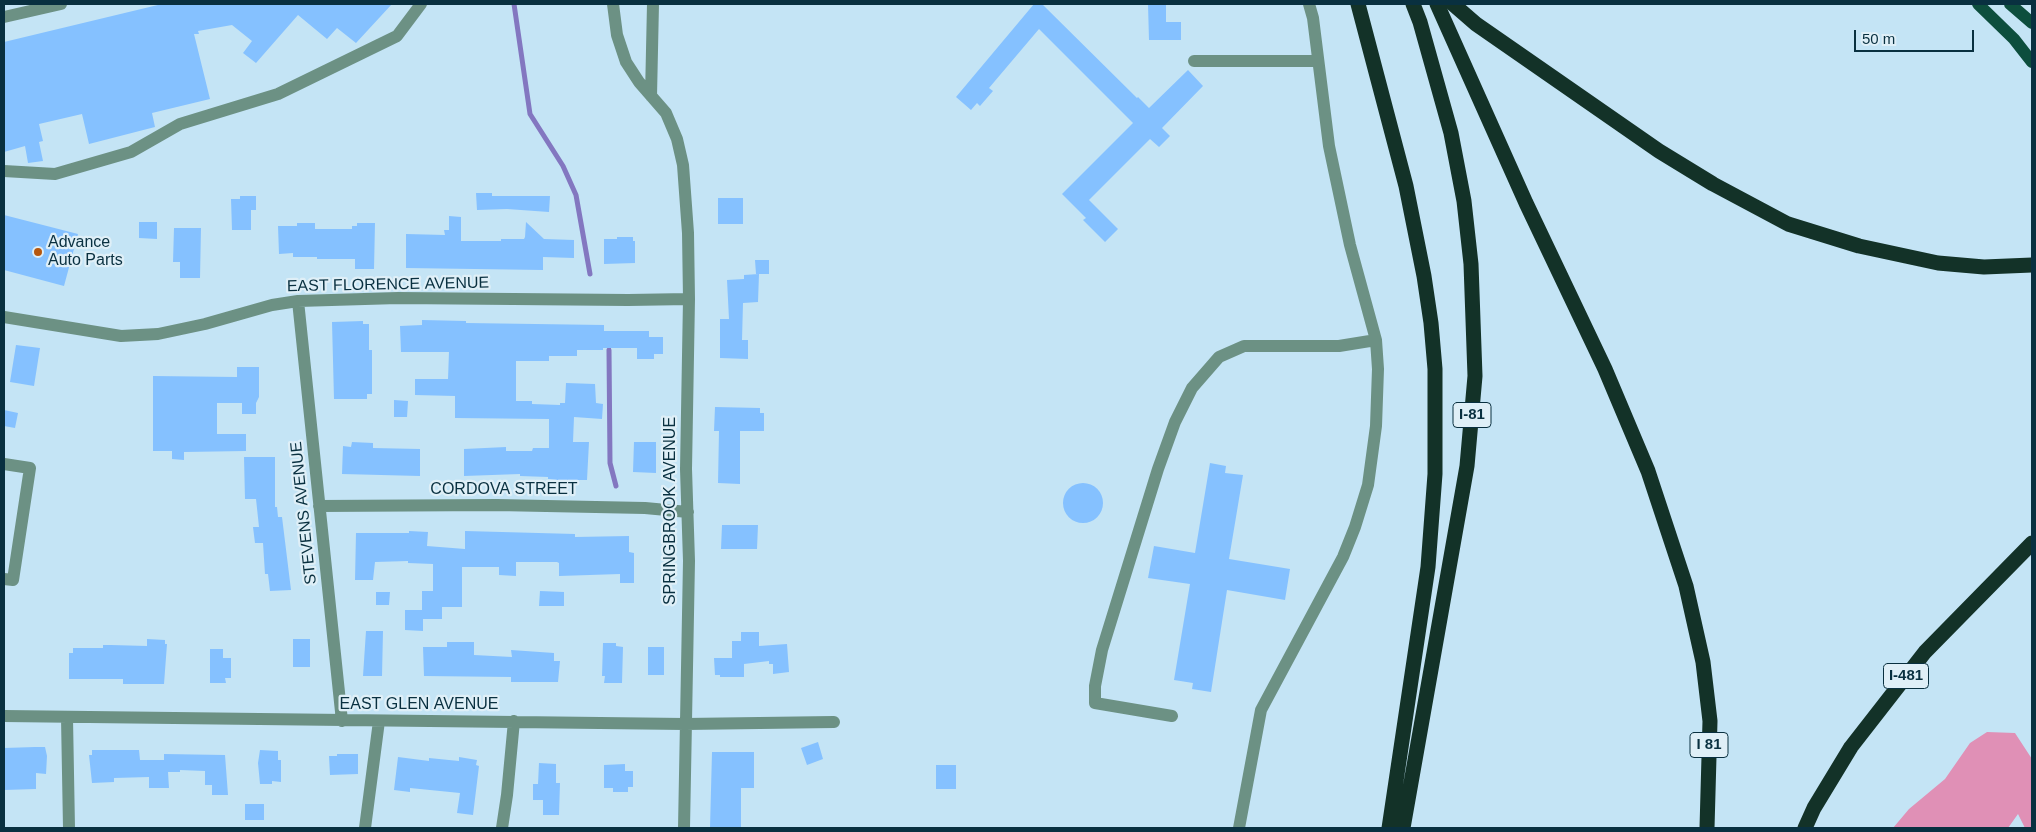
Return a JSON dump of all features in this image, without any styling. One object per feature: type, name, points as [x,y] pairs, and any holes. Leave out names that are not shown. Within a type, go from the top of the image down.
[{"type":"highway","points":[[1358,4],[1394,136],[1411,212],[1424,276],[1435,369],[1435,474],[1428,567],[1389,828]]},
{"type":"highway","name":"I-81","points":[[1403,828],[1467,466],[1475,376],[1471,264],[1464,201],[1449,124],[1420,22],[1413,4]]},
{"type":"highway","name":"I 81","points":[[1436,4],[1526,203],[1627,418],[1648,471],[1686,586],[1703,662],[1710,720],[1707,828]]},
{"type":"highway","points":[[1454,4],[1476,24],[1659,151],[1713,184],[1788,224],[1858,246],[1938,263],[1984,267],[2032,264]]},
{"type":"highway","name":"I-481","points":[[1804,828],[1814,808],[1851,748],[1925,652],[2032,543]]},
{"type":"main road","points":[[1978,4],[2014,39],[2032,62]]},
{"type":"main road","points":[[2010,4],[2032,23]]},
{"type":"street","points":[[4,17],[61,4]]},
{"type":"street","points":[[4,171],[55,174],[131,152],[180,124],[278,94],[398,36],[421,4]]},
{"type":"street","name":"SPRINGBROOK AVENUE","points":[[613,4],[617,35],[626,62],[639,82],[666,113],[677,139],[683,165],[688,233],[689,299],[686,469],[689,561],[684,828]]},
{"type":"street","points":[[651,96],[653,4]]},
{"type":"street","points":[[1239,828],[1261,710],[1343,558],[1368,485],[1376,426],[1378,369],[1376,340],[1350,245],[1329,146],[1313,18],[1309,4]]},
{"type":"street","points":[[1194,61],[1318,61]]},
{"type":"street","name":"EAST FLORENCE AVENUE","points":[[4,317],[121,336],[148,334],[205,324],[272,305],[298,301],[398,298],[689,299]]},
{"type":"street","name":"STEVENS AVENUE","points":[[298,301],[342,721]]},
{"type":"street","points":[[1172,716],[1094,703],[1094,686],[1102,650],[1158,469],[1175,422],[1192,388],[1219,357],[1244,346],[1339,346],[1376,340]]},
{"type":"street","points":[[4,464],[30,468],[13,580],[4,579]]},
{"type":"street","name":"CORDOVA STREET","points":[[320,506],[497,505],[645,508],[688,512]]},
{"type":"street","name":"EAST GLEN AVENUE","points":[[4,716],[685,724],[834,722]]},
{"type":"street","points":[[66,718],[69,828]]},
{"type":"street","points":[[365,828],[379,721]]},
{"type":"street","points":[[502,828],[514,721]]},
{"type":"shaded area","points":[[1987,732],[2015,733],[2032,759],[2032,828],[2025,828],[2018,814],[2008,828],[1893,828],[1909,809],[1945,779],[1970,743]]},
{"type":"building","points":[[162,4],[392,4],[356,43],[337,28],[327,39],[298,15],[256,63],[243,53],[252,41],[232,25],[198,31],[199,34],[194,34],[210,99],[152,113],[155,127],[89,144],[82,114],[39,124],[43,141],[39,142],[43,161],[28,163],[25,146],[4,152],[4,42]]},
{"type":"building","points":[[1034,4],[1042,4],[1149,108],[1188,70],[1203,86],[1162,128],[1170,136],[1159,147],[1150,139],[1089,200],[1118,229],[1105,242],[1083,220],[1086,218],[1062,194],[1133,123],[1039,29],[989,88],[993,91],[980,106],[977,103],[971,110],[956,97]]},
{"type":"building","points":[[1148,4],[1166,4],[1166,22],[1181,22],[1181,40],[1149,40]]},
{"type":"building","points":[[476,193],[492,193],[492,196],[550,196],[549,212],[507,209],[477,210]]},
{"type":"building","points":[[240,196],[256,196],[256,210],[251,210],[251,230],[232,230],[231,199],[240,199]]},
{"type":"building","points":[[718,198],[743,198],[743,224],[718,224]]},
{"type":"building","name":"Advance Auto Parts","points":[[4,215],[78,234],[64,286],[4,270]]},
{"type":"building","points":[[449,216],[461,217],[461,241],[524,239],[526,222],[544,239],[574,240],[574,258],[543,257],[543,270],[406,268],[406,234],[445,235],[444,230],[449,230]]},
{"type":"building","points":[[139,222],[157,222],[157,239],[139,238]]},
{"type":"building","points":[[297,223],[315,223],[315,229],[352,229],[352,226],[357,226],[357,223],[375,223],[374,269],[355,269],[355,259],[317,259],[317,257],[293,257],[293,253],[279,254],[278,226],[297,226]]},
{"type":"building","points":[[174,228],[201,228],[200,278],[180,278],[180,262],[173,262]]},
{"type":"building","points":[[617,237],[633,237],[633,241],[635,241],[635,263],[604,264],[604,239],[617,239]]},
{"type":"building","points":[[755,260],[769,260],[769,274],[756,274]]},
{"type":"building","points":[[759,274],[758,302],[743,303],[742,340],[748,340],[748,359],[720,358],[720,319],[729,319],[727,280],[744,279],[744,275]]},
{"type":"building","points":[[422,320],[466,321],[466,323],[604,325],[604,331],[649,331],[649,337],[663,337],[663,354],[654,354],[654,359],[637,359],[637,348],[603,348],[603,350],[577,350],[577,356],[549,356],[549,361],[516,361],[516,401],[532,401],[532,404],[560,405],[560,403],[565,403],[566,383],[595,384],[596,403],[603,404],[602,419],[574,417],[573,442],[589,442],[587,480],[557,480],[548,479],[548,477],[520,476],[520,474],[464,476],[464,449],[506,447],[506,451],[532,451],[533,448],[549,448],[549,419],[455,418],[455,396],[415,395],[415,379],[448,379],[449,352],[401,352],[400,326],[422,325]]},
{"type":"building","points":[[363,321],[363,324],[369,324],[369,350],[372,350],[372,394],[367,394],[367,399],[334,399],[332,322]]},
{"type":"building","points":[[16,345],[40,348],[34,386],[10,382]]},
{"type":"building","points":[[237,367],[259,367],[259,397],[256,403],[256,414],[242,414],[242,403],[217,403],[217,434],[246,434],[246,451],[184,452],[184,460],[172,459],[172,451],[153,451],[153,376],[237,377]]},
{"type":"building","points":[[394,400],[408,401],[407,417],[394,417]]},
{"type":"building","points":[[715,407],[760,408],[760,413],[764,413],[764,431],[740,431],[740,484],[718,483],[719,431],[714,431]]},
{"type":"building","points":[[4,410],[18,413],[15,428],[4,426]]},
{"type":"building","points":[[352,442],[373,443],[373,448],[420,449],[420,476],[342,474],[343,446],[351,447]]},
{"type":"building","points":[[634,442],[656,442],[656,473],[633,472]]},
{"type":"building","points":[[244,457],[275,457],[275,507],[277,507],[278,517],[282,517],[291,590],[270,591],[268,574],[265,574],[263,543],[255,543],[253,527],[259,527],[256,499],[245,499]]},
{"type":"building","points":[[1210,463],[1226,466],[1225,473],[1243,475],[1229,559],[1290,569],[1285,600],[1227,590],[1211,692],[1192,689],[1193,683],[1174,680],[1190,584],[1148,578],[1154,546],[1195,553]]},
{"type":"building","points":[[1083,483],[1097,489],[1103,503],[1097,517],[1083,523],[1069,517],[1063,503],[1069,489]]},
{"type":"building","points":[[722,525],[758,525],[757,549],[721,549]]},
{"type":"building","points":[[409,531],[428,532],[427,546],[465,549],[465,531],[575,534],[575,537],[629,536],[629,552],[634,553],[634,583],[620,583],[620,574],[559,576],[559,563],[557,562],[516,562],[516,576],[499,575],[499,567],[462,567],[462,607],[442,607],[442,619],[423,619],[423,631],[405,630],[405,610],[422,610],[422,591],[433,591],[433,564],[408,563],[408,561],[375,562],[373,580],[355,580],[356,533],[409,533]]},
{"type":"building","points":[[540,591],[564,592],[564,606],[539,606]]},
{"type":"building","points":[[376,592],[390,592],[389,605],[376,605]]},
{"type":"building","points":[[366,631],[383,631],[382,676],[363,676]]},
{"type":"building","points":[[741,632],[759,632],[759,646],[787,644],[789,672],[773,674],[773,664],[769,664],[769,661],[744,664],[744,677],[720,677],[720,675],[715,675],[714,658],[732,658],[732,641],[741,641]]},
{"type":"building","points":[[147,639],[165,640],[165,644],[167,644],[164,684],[123,684],[123,679],[69,679],[69,653],[73,653],[73,648],[103,648],[103,645],[147,646]]},
{"type":"building","points":[[293,639],[310,639],[310,667],[293,667]]},
{"type":"building","points":[[447,642],[474,642],[474,655],[512,657],[511,650],[554,653],[554,661],[560,661],[558,682],[511,682],[511,677],[424,676],[423,647],[447,647]]},
{"type":"building","points":[[603,643],[616,643],[616,646],[623,647],[622,683],[604,683],[605,676],[602,676]]},
{"type":"building","points":[[648,647],[664,647],[664,675],[648,675]]},
{"type":"building","points":[[210,649],[223,649],[223,658],[231,658],[231,678],[225,678],[226,683],[210,683]]},
{"type":"building","points":[[818,742],[823,759],[807,765],[801,748]]},
{"type":"building","points":[[45,747],[47,756],[46,774],[36,773],[36,789],[4,790],[4,748]]},
{"type":"building","points":[[92,750],[139,750],[140,760],[164,760],[164,754],[225,755],[228,795],[212,795],[212,785],[205,785],[205,771],[180,770],[180,772],[168,772],[169,788],[149,788],[149,777],[114,778],[114,782],[92,783],[89,755],[92,755]]},
{"type":"building","points":[[260,750],[278,751],[278,760],[281,760],[281,782],[272,781],[272,784],[260,784],[258,763]]},
{"type":"building","points":[[712,752],[754,752],[754,788],[741,788],[741,828],[710,828]]},
{"type":"building","points":[[337,754],[358,754],[358,774],[330,775],[329,756],[337,756]]},
{"type":"building","points":[[398,757],[429,761],[429,758],[459,761],[459,757],[477,760],[476,765],[479,766],[473,815],[457,813],[460,793],[410,788],[410,792],[394,790]]},
{"type":"building","points":[[539,763],[556,764],[556,783],[560,783],[559,815],[543,815],[543,800],[533,800],[533,784],[538,784]]},
{"type":"building","points":[[625,764],[625,771],[633,771],[633,787],[628,787],[628,792],[613,792],[613,788],[604,788],[604,765]]},
{"type":"building","points":[[936,765],[956,765],[956,789],[936,789]]},
{"type":"building","points":[[245,804],[264,804],[264,820],[245,820]]},
{"type":"waterway","points":[[514,4],[530,114],[563,166],[576,195],[590,274]]},
{"type":"waterway","points":[[609,350],[610,463],[616,486]]},
{"type":"place","name":"Advance Auto Parts","points":[[38,252]]}]
